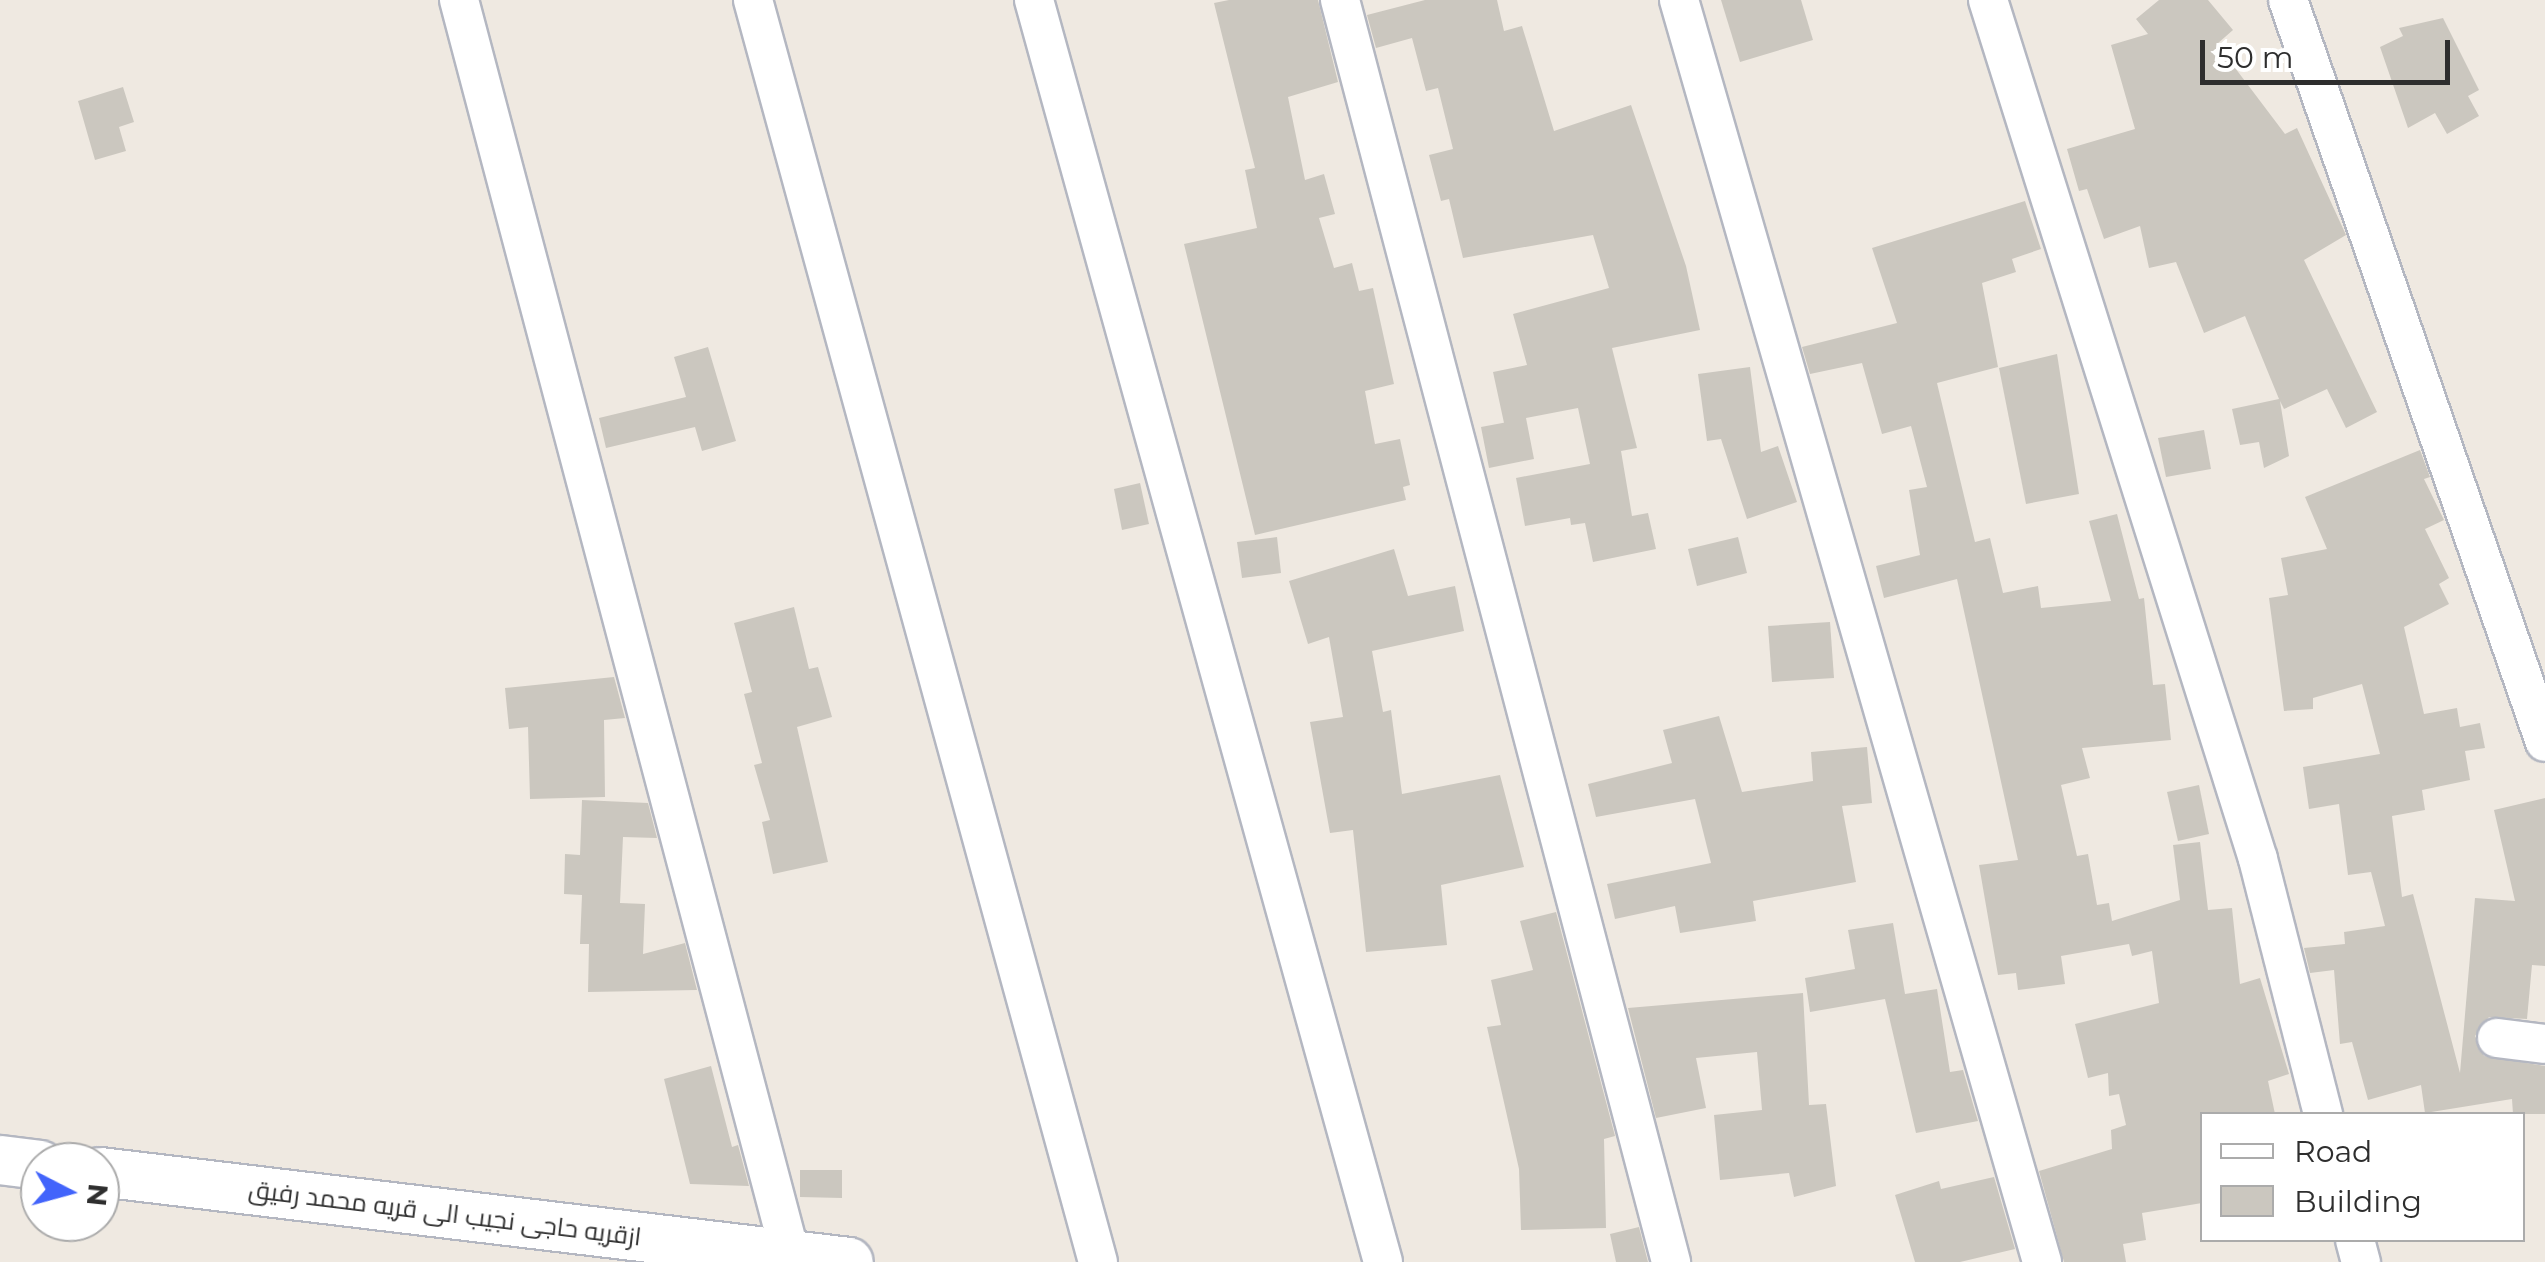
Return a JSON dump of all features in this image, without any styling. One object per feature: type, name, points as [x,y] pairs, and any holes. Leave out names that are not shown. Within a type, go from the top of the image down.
[{"type":"street","points":[[459,0],[790,1254]]},
{"type":"street","points":[[754,0],[1098,1262]]},
{"type":"street","points":[[1034,0],[1383,1262]]},
{"type":"street","points":[[1340,0],[1670,1262]]},
{"type":"street","points":[[1679,0],[2042,1262]]},
{"type":"street","points":[[1988,0],[2258,859],[2322,1112]]},
{"type":"street","points":[[2288,0],[2545,742]]},
{"type":"street","points":[[2496,1038],[2545,1044]]},
{"type":"street","name":"ازقریه حاجی نجیب الی قریه محمد رفیق","points":[[120,1174],[849,1262]]},
{"type":"building","points":[[1318,0],[1338,82],[1288,97],[1305,180],[1324,174],[1335,214],[1319,218],[1334,268],[1352,263],[1359,291],[1373,288],[1394,384],[1365,391],[1375,444],[1400,439],[1410,485],[1403,487],[1406,500],[1255,535],[1184,244],[1257,228],[1245,170],[1255,168],[1214,3]]},
{"type":"building","points":[[1425,0],[1497,0],[1504,31],[1522,26],[1554,131],[1631,105],[1686,266],[1700,330],[1612,348],[1637,448],[1621,451],[1632,516],[1648,513],[1656,549],[1593,562],[1585,523],[1571,525],[1570,518],[1525,526],[1516,478],[1590,464],[1578,408],[1526,418],[1534,459],[1489,468],[1481,427],[1504,423],[1493,372],[1527,365],[1513,314],[1609,288],[1593,235],[1463,258],[1449,199],[1441,201],[1429,155],[1453,149],[1438,88],[1426,91],[1412,38],[1376,48],[1367,15]]},
{"type":"building","points":[[1721,0],[1801,0],[1813,40],[1740,62]]},
{"type":"building","points":[[2159,0],[2208,0],[2233,30],[2217,44],[2285,134],[2297,128],[2346,235],[2304,260],[2377,412],[2346,428],[2327,389],[2284,409],[2280,401],[2289,456],[2264,468],[2259,442],[2240,445],[2232,409],[2279,399],[2245,316],[2204,333],[2176,262],[2149,268],[2140,226],[2104,239],[2087,189],[2079,191],[2067,149],[2135,129],[2111,45],[2148,34],[2136,19]]},
{"type":"building","points":[[2443,18],[2479,90],[2468,96],[2479,116],[2447,134],[2435,113],[2408,128],[2380,47],[2403,36],[2399,28]]},
{"type":"building","points":[[123,87],[134,122],[119,127],[126,151],[95,160],[78,101]]},
{"type":"building","points":[[2025,201],[2041,249],[2012,259],[2016,272],[1982,283],[1998,367],[1937,383],[1975,542],[1990,538],[2003,593],[2038,586],[2041,608],[2111,601],[2089,521],[2117,514],[2139,599],[2144,598],[2153,685],[2165,684],[2171,740],[2082,748],[2090,778],[2061,785],[2077,856],[2088,854],[2097,905],[2109,903],[2112,921],[2180,900],[2173,845],[2200,842],[2208,910],[2232,908],[2240,984],[2260,978],[2289,1074],[2268,1081],[2275,1112],[2200,1112],[2200,1203],[2142,1213],[2146,1240],[2123,1244],[2126,1262],[2064,1262],[2039,1171],[2112,1149],[2111,1130],[2126,1125],[2119,1094],[2109,1096],[2108,1073],[2088,1078],[2075,1024],[2159,1003],[2152,951],[2132,956],[2129,944],[2061,956],[2065,984],[2018,990],[2016,973],[1998,975],[1979,865],[2018,860],[1957,579],[1884,598],[1876,566],[1920,555],[1909,490],[1927,487],[1911,426],[1882,434],[1862,363],[1810,374],[1802,347],[1897,323],[1872,248]]},
{"type":"building","points":[[708,347],[736,441],[702,451],[695,427],[606,448],[599,418],[686,397],[674,357]]},
{"type":"building","points":[[2057,354],[2079,494],[2026,504],[1999,368]]},
{"type":"building","points":[[1750,367],[1761,452],[1778,446],[1797,502],[1747,519],[1721,439],[1707,441],[1698,374]]},
{"type":"building","points":[[2204,430],[2211,469],[2166,477],[2158,438]]},
{"type":"building","points":[[2420,450],[2430,477],[2424,479],[2444,520],[2425,529],[2449,578],[2439,584],[2449,604],[2404,627],[2424,714],[2457,708],[2460,727],[2480,723],[2485,748],[2465,751],[2470,780],[2422,790],[2425,810],[2392,816],[2402,897],[2413,894],[2460,1073],[2475,898],[2515,901],[2494,810],[2545,798],[2545,966],[2532,965],[2527,1019],[2489,1017],[2475,1036],[2484,1056],[2545,1066],[2545,1114],[2513,1112],[2512,1099],[2425,1112],[2421,1085],[2368,1100],[2352,1042],[2340,1044],[2334,970],[2310,973],[2304,948],[2345,944],[2344,932],[2385,926],[2371,872],[2348,875],[2339,804],[2309,809],[2303,767],[2380,754],[2362,684],[2313,698],[2313,709],[2284,711],[2269,598],[2288,595],[2281,558],[2327,549],[2305,497]]},
{"type":"building","points":[[1140,483],[1149,524],[1122,530],[1114,489]]},
{"type":"building","points":[[1277,537],[1281,573],[1242,578],[1237,542]]},
{"type":"building","points":[[1738,537],[1747,573],[1697,586],[1688,549]]},
{"type":"building","points":[[1394,549],[1408,596],[1455,586],[1464,631],[1372,651],[1383,712],[1391,710],[1402,794],[1500,775],[1524,867],[1441,885],[1447,945],[1366,952],[1353,830],[1330,833],[1310,722],[1343,717],[1329,637],[1308,644],[1289,581]]},
{"type":"building","points":[[794,607],[809,669],[818,667],[832,717],[797,727],[828,862],[773,874],[762,822],[770,820],[754,765],[762,763],[744,694],[752,692],[734,623]]},
{"type":"building","points":[[1830,622],[1834,678],[1772,682],[1768,626]]},
{"type":"building","points":[[614,677],[625,718],[604,720],[605,797],[530,799],[528,727],[509,729],[505,688]]},
{"type":"building","points":[[1719,716],[1742,792],[1813,781],[1811,752],[1867,747],[1872,803],[1842,806],[1856,882],[1753,901],[1756,921],[1680,933],[1675,906],[1615,919],[1607,884],[1711,863],[1695,799],[1596,817],[1588,784],[1672,763],[1663,730]]},
{"type":"building","points":[[2199,785],[2209,834],[2178,841],[2167,792]]},
{"type":"building","points":[[582,800],[648,803],[657,838],[623,837],[620,903],[645,904],[643,954],[685,943],[697,990],[588,992],[589,944],[580,944],[582,895],[564,894],[565,854],[580,855]]},
{"type":"building","points":[[1556,912],[1615,1136],[1604,1139],[1606,1228],[1521,1230],[1519,1169],[1487,1027],[1501,1025],[1491,980],[1533,970],[1520,921]]},
{"type":"building","points":[[1893,923],[1905,994],[1937,989],[1950,1072],[1963,1070],[1978,1121],[1916,1133],[1885,999],[1810,1012],[1805,978],[1855,969],[1848,930]]},
{"type":"building","points":[[1803,993],[1809,1105],[1826,1104],[1836,1186],[1794,1197],[1789,1173],[1720,1180],[1714,1115],[1762,1110],[1757,1052],[1696,1058],[1706,1108],[1656,1118],[1628,1008]]},
{"type":"building","points":[[711,1066],[732,1147],[738,1145],[749,1186],[690,1184],[664,1079]]},
{"type":"building","points":[[800,1170],[842,1170],[842,1198],[800,1197]]},
{"type":"building","points":[[1994,1177],[2015,1249],[1960,1262],[1915,1262],[1895,1195],[1939,1181],[1941,1189]]},
{"type":"building","points":[[1639,1227],[1648,1262],[1616,1262],[1610,1234]]}]
